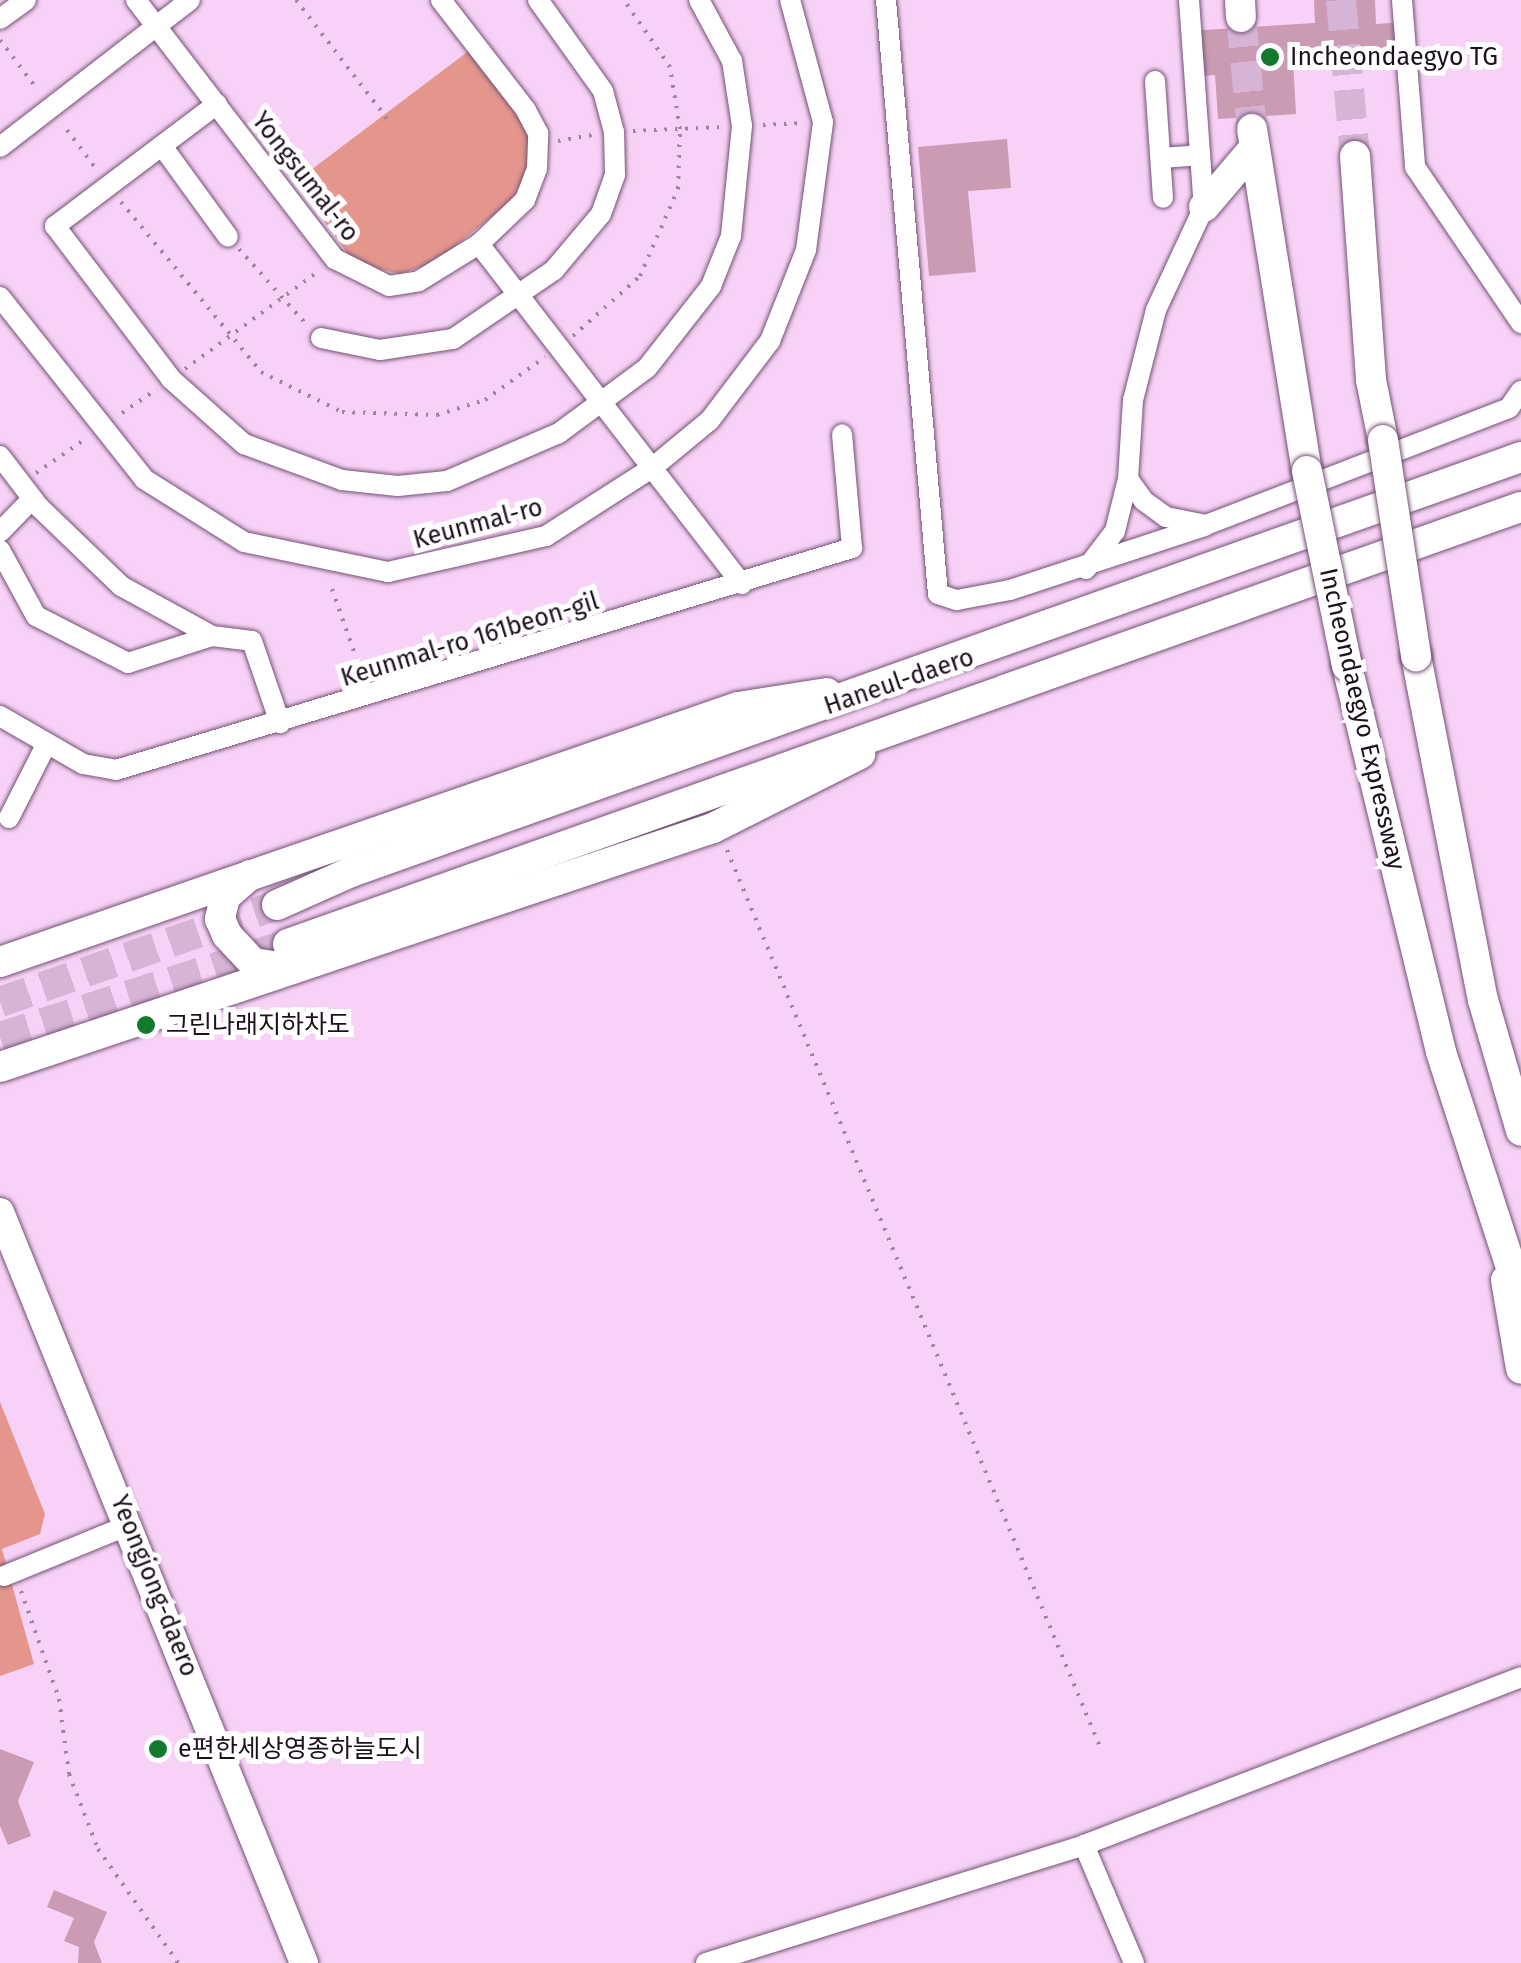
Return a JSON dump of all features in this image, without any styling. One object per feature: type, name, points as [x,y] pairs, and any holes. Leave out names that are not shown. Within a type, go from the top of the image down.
[{"type":"highway","name":"Incheondaegyo Expressway","points":[[1204,207],[1253,139],[1307,471],[1347,666],[1441,1052],[1521,1298]]},
{"type":"highway","points":[[1355,156],[1372,380],[1416,656],[1484,1000],[1521,1131]]},
{"type":"highway","name":"Haneul-daero","points":[[277,904],[496,820],[909,680],[1521,458]]},
{"type":"highway","name":"Haneul-daero","points":[[0,1067],[295,957],[714,828],[921,721],[1521,506]]},
{"type":"highway","points":[[8,956],[738,707],[909,680]]},
{"type":"highway","points":[[256,870],[226,897],[220,919],[227,935],[253,963],[295,957]]},
{"type":"highway","points":[[1496,1228],[1521,1369]]},
{"type":"main road","name":"Yeongjong-daero","points":[[0,1212],[130,1525],[304,1963]]},
{"type":"street","points":[[0,19],[26,0]]},
{"type":"street","name":"Yongsumal-ro","points":[[136,0],[335,259],[389,286],[419,281],[479,244],[525,200],[538,144]]},
{"type":"street","points":[[0,147],[190,0]]},
{"type":"street","points":[[441,0],[526,110],[538,144]]},
{"type":"street","points":[[321,338],[380,350],[419,348],[453,340],[520,297],[580,245],[600,214],[615,174],[614,132],[603,91],[538,0]]},
{"type":"street","points":[[217,104],[55,226],[171,379],[244,444],[342,480],[398,486],[447,480],[502,461],[601,402],[647,368],[711,286],[732,236],[742,126],[732,61],[699,0]]},
{"type":"street","name":"Keunmal-ro","points":[[0,297],[144,479],[244,542],[388,572],[546,536],[652,468],[710,420],[770,341],[806,250],[823,122],[790,0]]},
{"type":"street","points":[[886,0],[938,594],[957,600],[1086,569],[1510,408],[1521,392]]},
{"type":"street","points":[[1086,569],[1115,531],[1128,479],[1133,400],[1156,310],[1204,207],[1189,0]]},
{"type":"street","points":[[1402,0],[1415,167],[1521,323]]},
{"type":"street","points":[[1155,80],[1164,198]]},
{"type":"street","points":[[162,146],[228,237]]},
{"type":"street","points":[[1161,158],[1200,156]]},
{"type":"street","points":[[479,244],[742,584]]},
{"type":"street","name":"Keunmal-ro 161beon-gil","points":[[0,716],[84,764],[116,770],[280,724],[852,548],[842,434]]},
{"type":"street","points":[[0,456],[27,491],[121,586],[212,636],[252,641],[280,724]]},
{"type":"street","points":[[1128,479],[1166,516],[1206,525]]},
{"type":"street","points":[[0,532],[27,491]]},
{"type":"street","points":[[0,550],[36,616],[128,663],[212,636]]},
{"type":"street","points":[[9,818],[47,743]]},
{"type":"street","points":[[9,1574],[130,1525]]},
{"type":"street","points":[[706,1963],[1084,1845],[1521,1677]]},
{"type":"street","points":[[1084,1845],[1134,1963]]},
{"type":"path","points":[[296,0],[388,120]]},
{"type":"path","points":[[0,40],[37,89]]},
{"type":"path","points":[[538,144],[614,132],[823,122]]},
{"type":"path","points":[[228,237],[321,338]]},
{"type":"path","points":[[122,413],[335,259]]},
{"type":"path","points":[[27,491],[81,442]]},
{"type":"path","points":[[332,589],[370,696]]},
{"type":"path","points":[[727,850],[1100,1747]]},
{"type":"path","points":[[9,1574],[59,1699],[69,1774],[98,1848],[178,1963]]},
{"type":"shaded area","points":[[470,50],[523,120],[530,145],[526,176],[511,201],[435,262],[400,274],[375,268],[348,254],[295,182]]},
{"type":"shaded area","points":[[0,1402],[45,1514],[40,1534],[2,1549],[34,1664],[0,1676]]},
{"type":"building","name":"Incheondaegyo TG","points":[[1314,0],[1375,0],[1376,24],[1406,22],[1408,53],[1293,61],[1296,114],[1218,119],[1215,75],[1190,77],[1187,31],[1315,23]]},
{"type":"building","points":[[1007,139],[1011,188],[968,191],[976,272],[929,276],[918,147]]},
{"type":"building","points":[[0,1749],[34,1762],[18,1801],[31,1836],[8,1845],[0,1826]]},
{"type":"building","points":[[54,1890],[107,1912],[94,1942],[102,1963],[78,1963],[79,1947],[64,1941],[74,1918],[47,1907]]},
{"type":"tunnel","points":[[1341,0],[1355,156]]},
{"type":"tunnel","points":[[1241,17],[1252,129]]},
{"type":"tunnel","points":[[0,1002],[277,905]]},
{"type":"tunnel","points":[[0,1037],[288,944]]},
{"type":"place","name":"Incheondaegyo TG","points":[[1270,57]]},
{"type":"place","name":"그린나래지하차도","points":[[146,1025]]},
{"type":"place","name":"e편한세상영종하늘도시","points":[[158,1749]]}]
